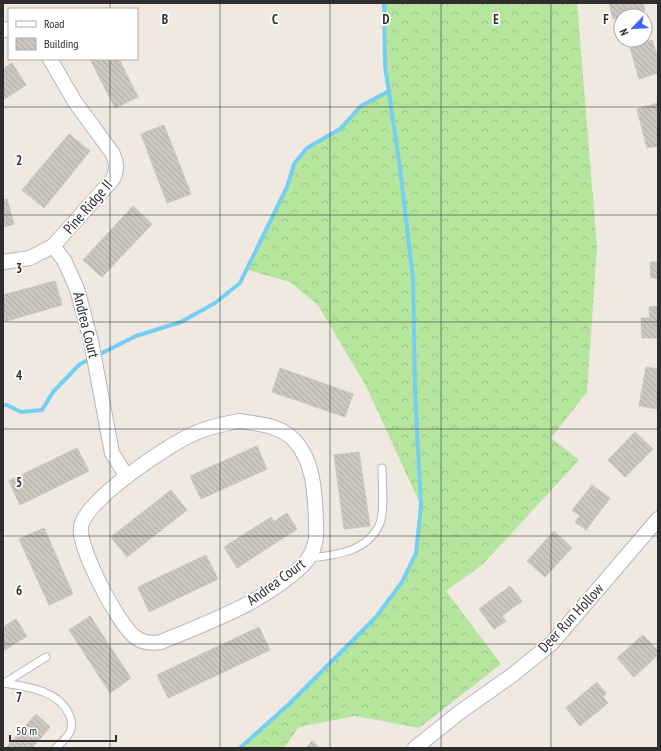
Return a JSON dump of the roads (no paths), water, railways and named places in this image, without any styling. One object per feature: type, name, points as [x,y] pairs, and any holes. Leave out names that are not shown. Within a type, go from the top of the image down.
[{"type":"street","name":"Pine Ridge II","points":[[3,262],[30,258],[53,246],[113,179],[117,171],[113,154],[75,102],[51,60]]},
{"type":"street","name":"Andrea Court","points":[[53,246],[64,260],[77,289],[91,341],[112,453],[126,477]]},
{"type":"street","name":"Andrea Court","points":[[240,421],[280,428],[293,438],[302,450],[312,476],[316,512],[316,541],[310,558],[284,580],[240,608],[152,644],[135,638],[112,605],[82,543],[80,535],[81,526],[90,510],[126,477],[171,445],[219,424],[240,421]]},
{"type":"street","name":"Deer Run Hollow","points":[[415,748],[460,712],[511,676],[552,643],[658,519]]},
{"type":"lane","points":[[310,558],[347,552],[360,546],[371,537],[380,522],[382,468]]},
{"type":"lane","points":[[4,684],[46,656]]},
{"type":"lane","points":[[4,684],[43,691],[53,696],[67,710],[72,723],[71,730],[68,736],[56,748]]},
{"type":"waterway","points":[[240,748],[287,706],[376,617],[402,582],[416,553],[421,506],[415,391],[413,279],[400,168],[385,66],[384,3]]},
{"type":"waterway","points":[[3,405],[7,405],[21,412],[42,410],[53,392],[80,364],[136,336],[181,322],[215,303],[240,283],[287,187],[294,164],[307,148],[340,129],[361,106],[389,91]]}]
